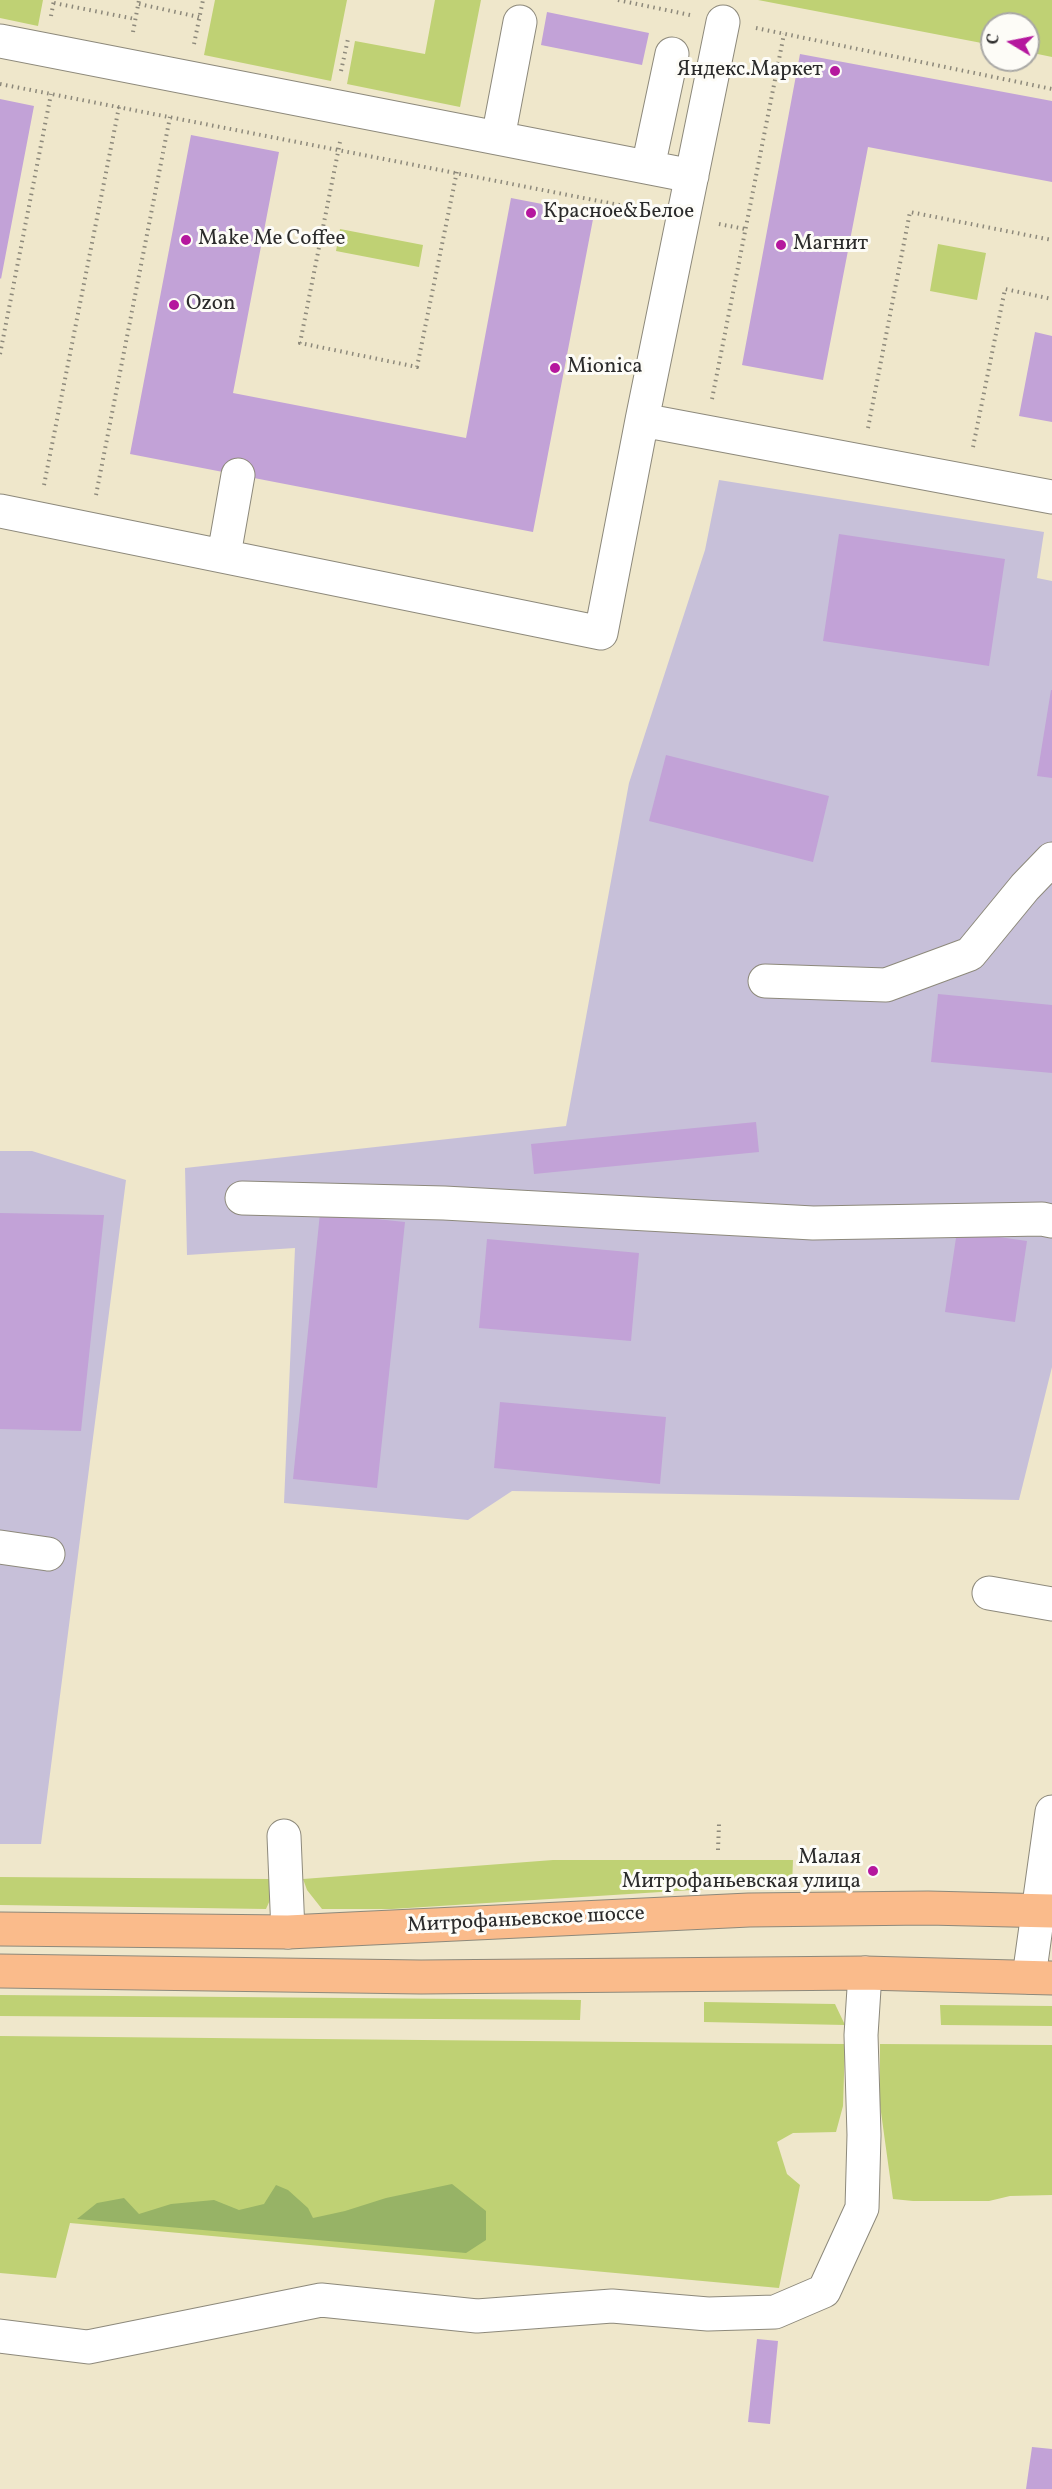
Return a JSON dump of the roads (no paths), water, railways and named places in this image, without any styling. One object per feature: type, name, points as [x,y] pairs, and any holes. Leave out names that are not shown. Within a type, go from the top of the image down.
[{"type":"main road","name":"Митрофаньевское шоссе","points":[[0,1929],[288,1932],[749,1910],[928,1908],[1045,1911]]},
{"type":"main road","points":[[0,1971],[421,1977],[865,1973],[1040,1977]]},
{"type":"street","points":[[0,511],[601,633],[723,21]]},
{"type":"street","points":[[498,138],[520,22]]},
{"type":"street","points":[[0,41],[692,176]]},
{"type":"street","points":[[648,167],[672,54]]},
{"type":"street","points":[[642,420],[1052,497]]},
{"type":"street","points":[[224,555],[238,475]]},
{"type":"street","points":[[765,981],[886,985],[970,954],[1025,887],[1052,860]]},
{"type":"street","points":[[242,1198],[444,1203],[813,1223],[1042,1219],[1052,1221]]},
{"type":"street","points":[[0,1547],[48,1554]]},
{"type":"street","points":[[989,1593],[1052,1604]]},
{"type":"street","points":[[1040,1977],[1052,1812]]},
{"type":"street","points":[[284,1836],[288,1932]]},
{"type":"street","points":[[0,2336],[88,2347],[321,2300],[477,2316],[612,2306],[708,2314],[775,2312],[824,2291],[862,2208],[864,2135],[861,2035],[865,1973]]},
{"type":"place","name":"Яндекс.Маркет","points":[[835,71]]},
{"type":"place","name":"Красное&Белое","points":[[531,213]]},
{"type":"place","name":"Make Me Coffee","points":[[186,240]]},
{"type":"place","name":"Магнит","points":[[781,245]]},
{"type":"place","name":"Ozon","points":[[174,305]]},
{"type":"place","name":"Mionica","points":[[555,368]]},
{"type":"place","name":"Малая Митрофаньевская улица","points":[[873,1871]]}]
